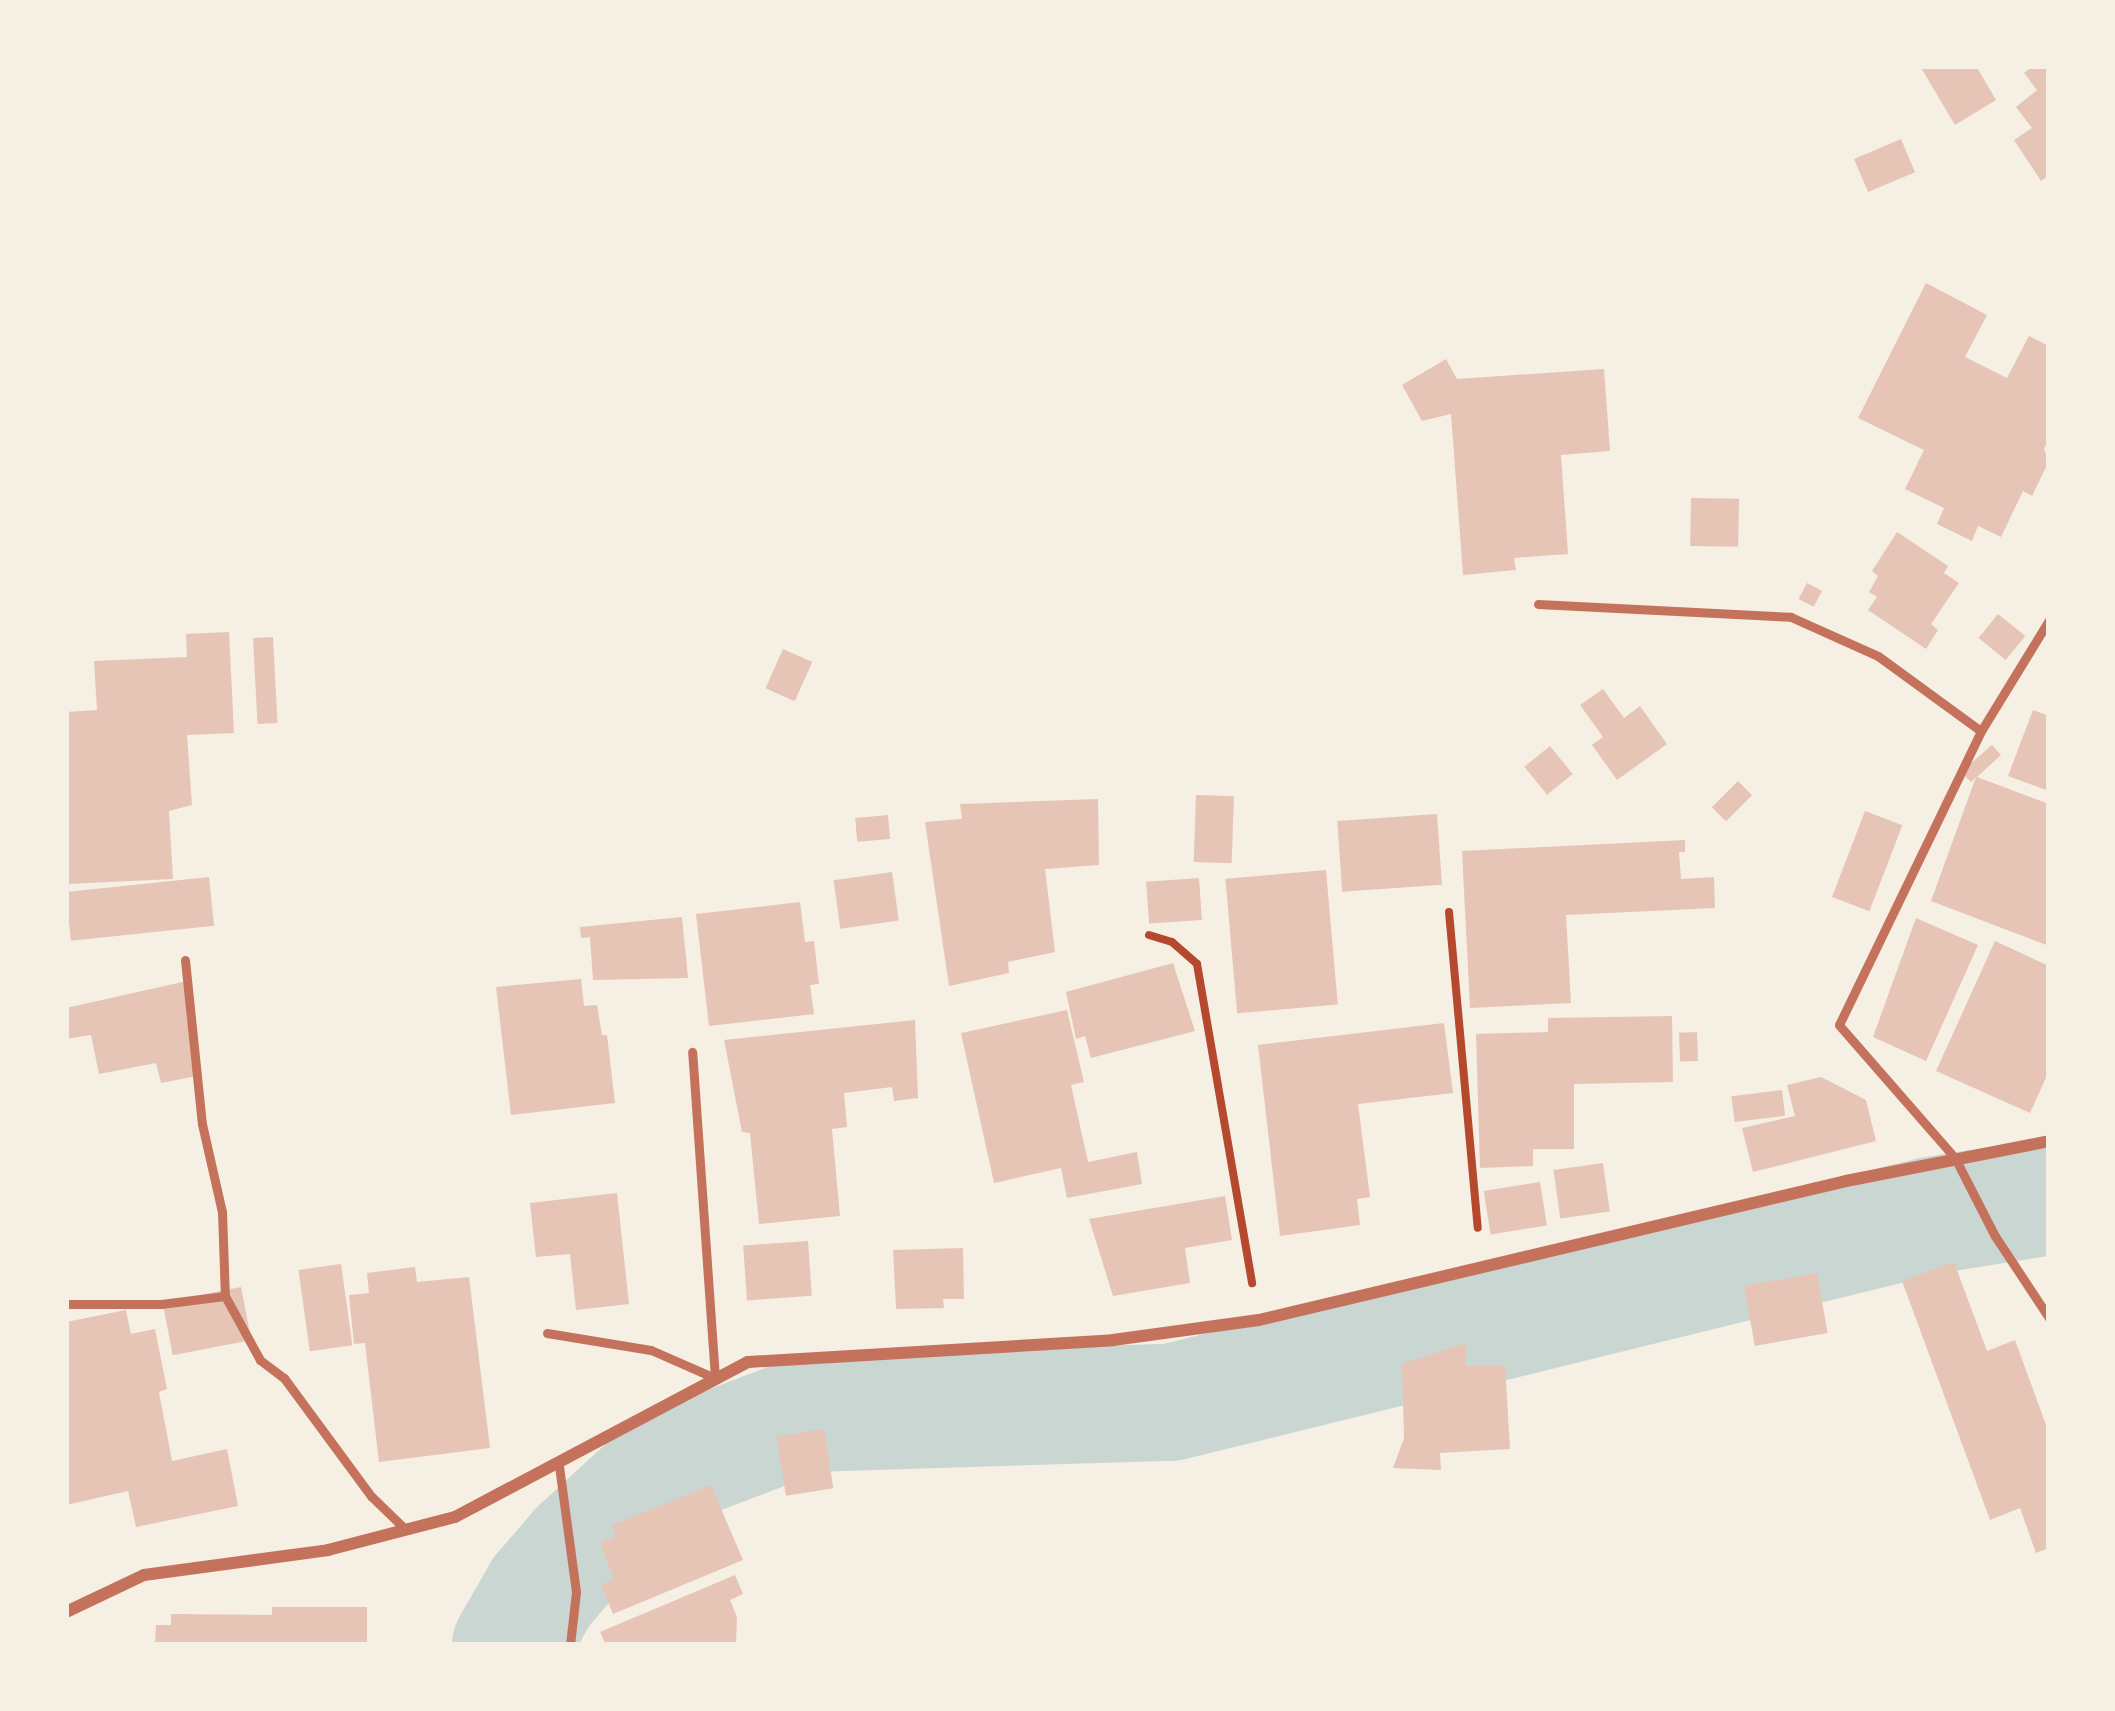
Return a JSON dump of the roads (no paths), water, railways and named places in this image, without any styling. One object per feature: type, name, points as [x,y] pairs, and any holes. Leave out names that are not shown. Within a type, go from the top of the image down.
[{"type":"street","points":[[66,1612],[144,1575],[328,1550],[454,1516],[559,1466],[748,1363],[1113,1340],[1259,1319],[1485,1264],[2049,1141]]},
{"type":"lane","points":[[1538,604],[1791,617],[1878,656],[1981,731]]},
{"type":"lane","points":[[2049,620],[1981,731],[1839,1025],[1959,1164],[1995,1235],[2049,1318]]},
{"type":"lane","points":[[185,960],[202,1124],[222,1212],[225,1296],[260,1360],[284,1378],[371,1496],[405,1529]]},
{"type":"lane","points":[[547,1334],[651,1350],[715,1378],[692,1052]]},
{"type":"lane","points":[[66,1304],[161,1304],[225,1296]]},
{"type":"lane","points":[[559,1466],[576,1592],[570,1645]]},
{"type":"waterway","points":[[510,1645],[541,1591],[578,1548],[665,1468],[810,1413],[1170,1402],[1930,1215],[2049,1196]]}]
